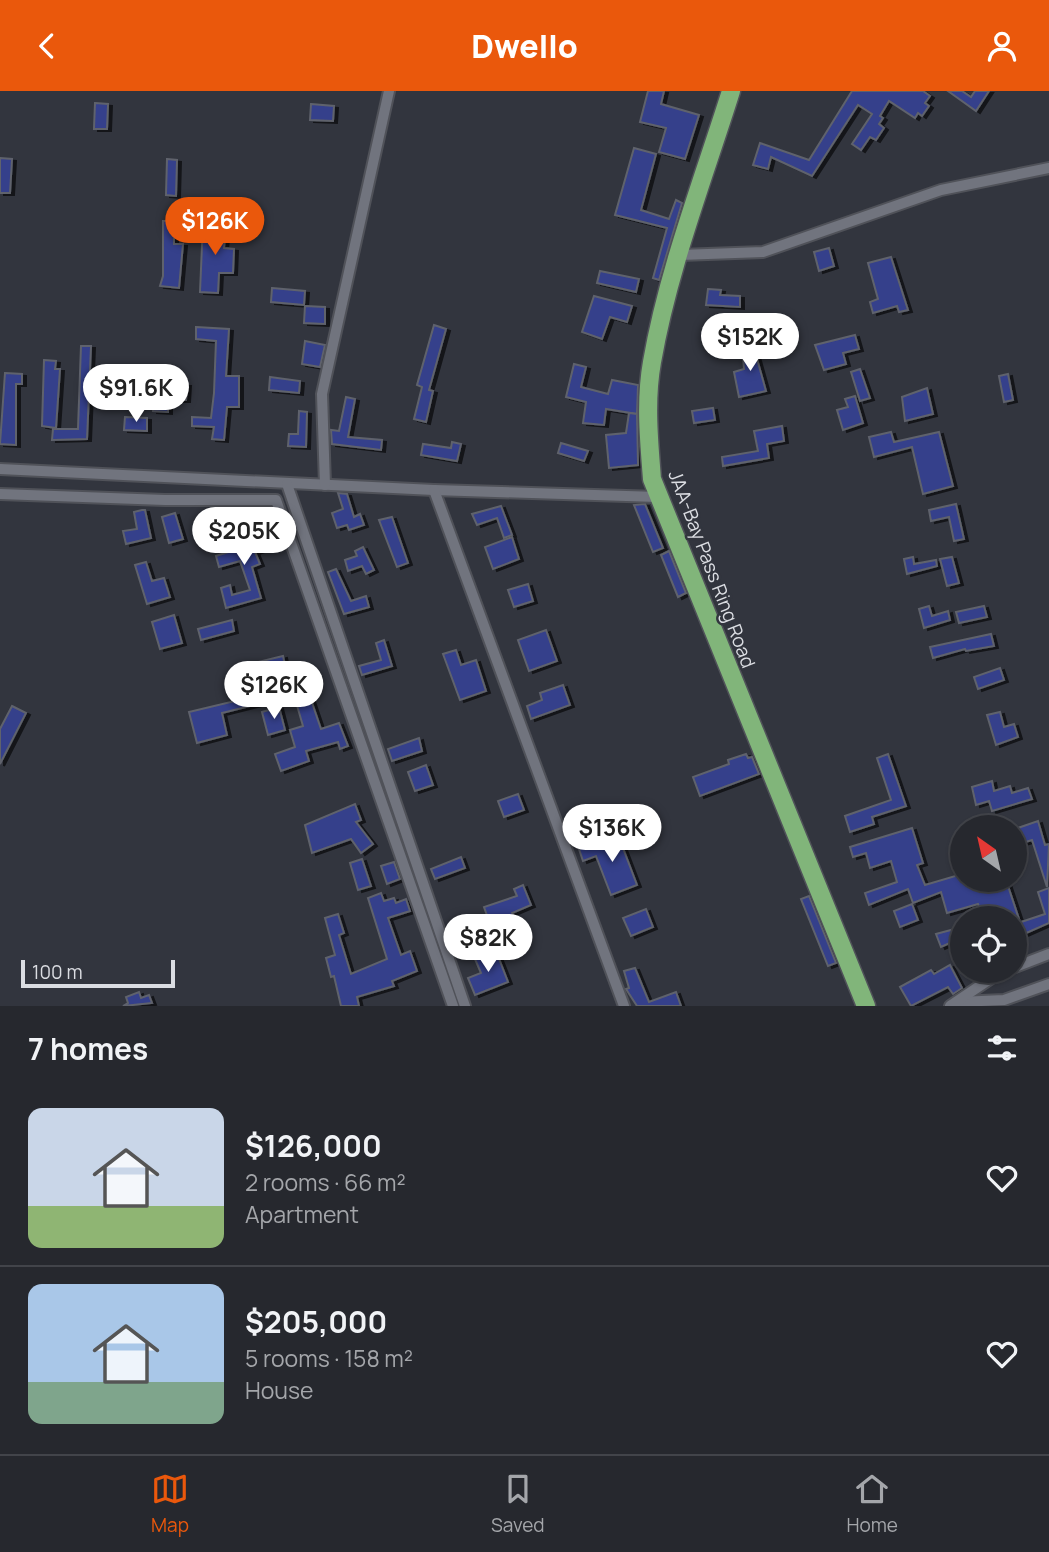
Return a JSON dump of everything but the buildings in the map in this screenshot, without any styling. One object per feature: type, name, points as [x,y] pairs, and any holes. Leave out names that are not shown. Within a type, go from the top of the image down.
[{"type":"highway","name":"JAA-Bay Pass Ring Road","points":[[731,91],[680,255],[651,363],[647,420],[652,479],[866,1006]]},
{"type":"street","points":[[325,485],[322,394],[389,91]]},
{"type":"street","points":[[680,255],[763,252],[941,190],[1049,168]]},
{"type":"street","points":[[0,469],[287,484],[658,497]]},
{"type":"street","points":[[287,484],[465,1006]]},
{"type":"street","points":[[434,490],[624,1006]]},
{"type":"street","points":[[0,494],[165,500],[276,500],[453,1006]]},
{"type":"street","points":[[1027,962],[1049,954]]},
{"type":"street","points":[[954,1004],[985,983]]},
{"type":"street","points":[[954,1004],[1004,1000],[1049,984]]}]
